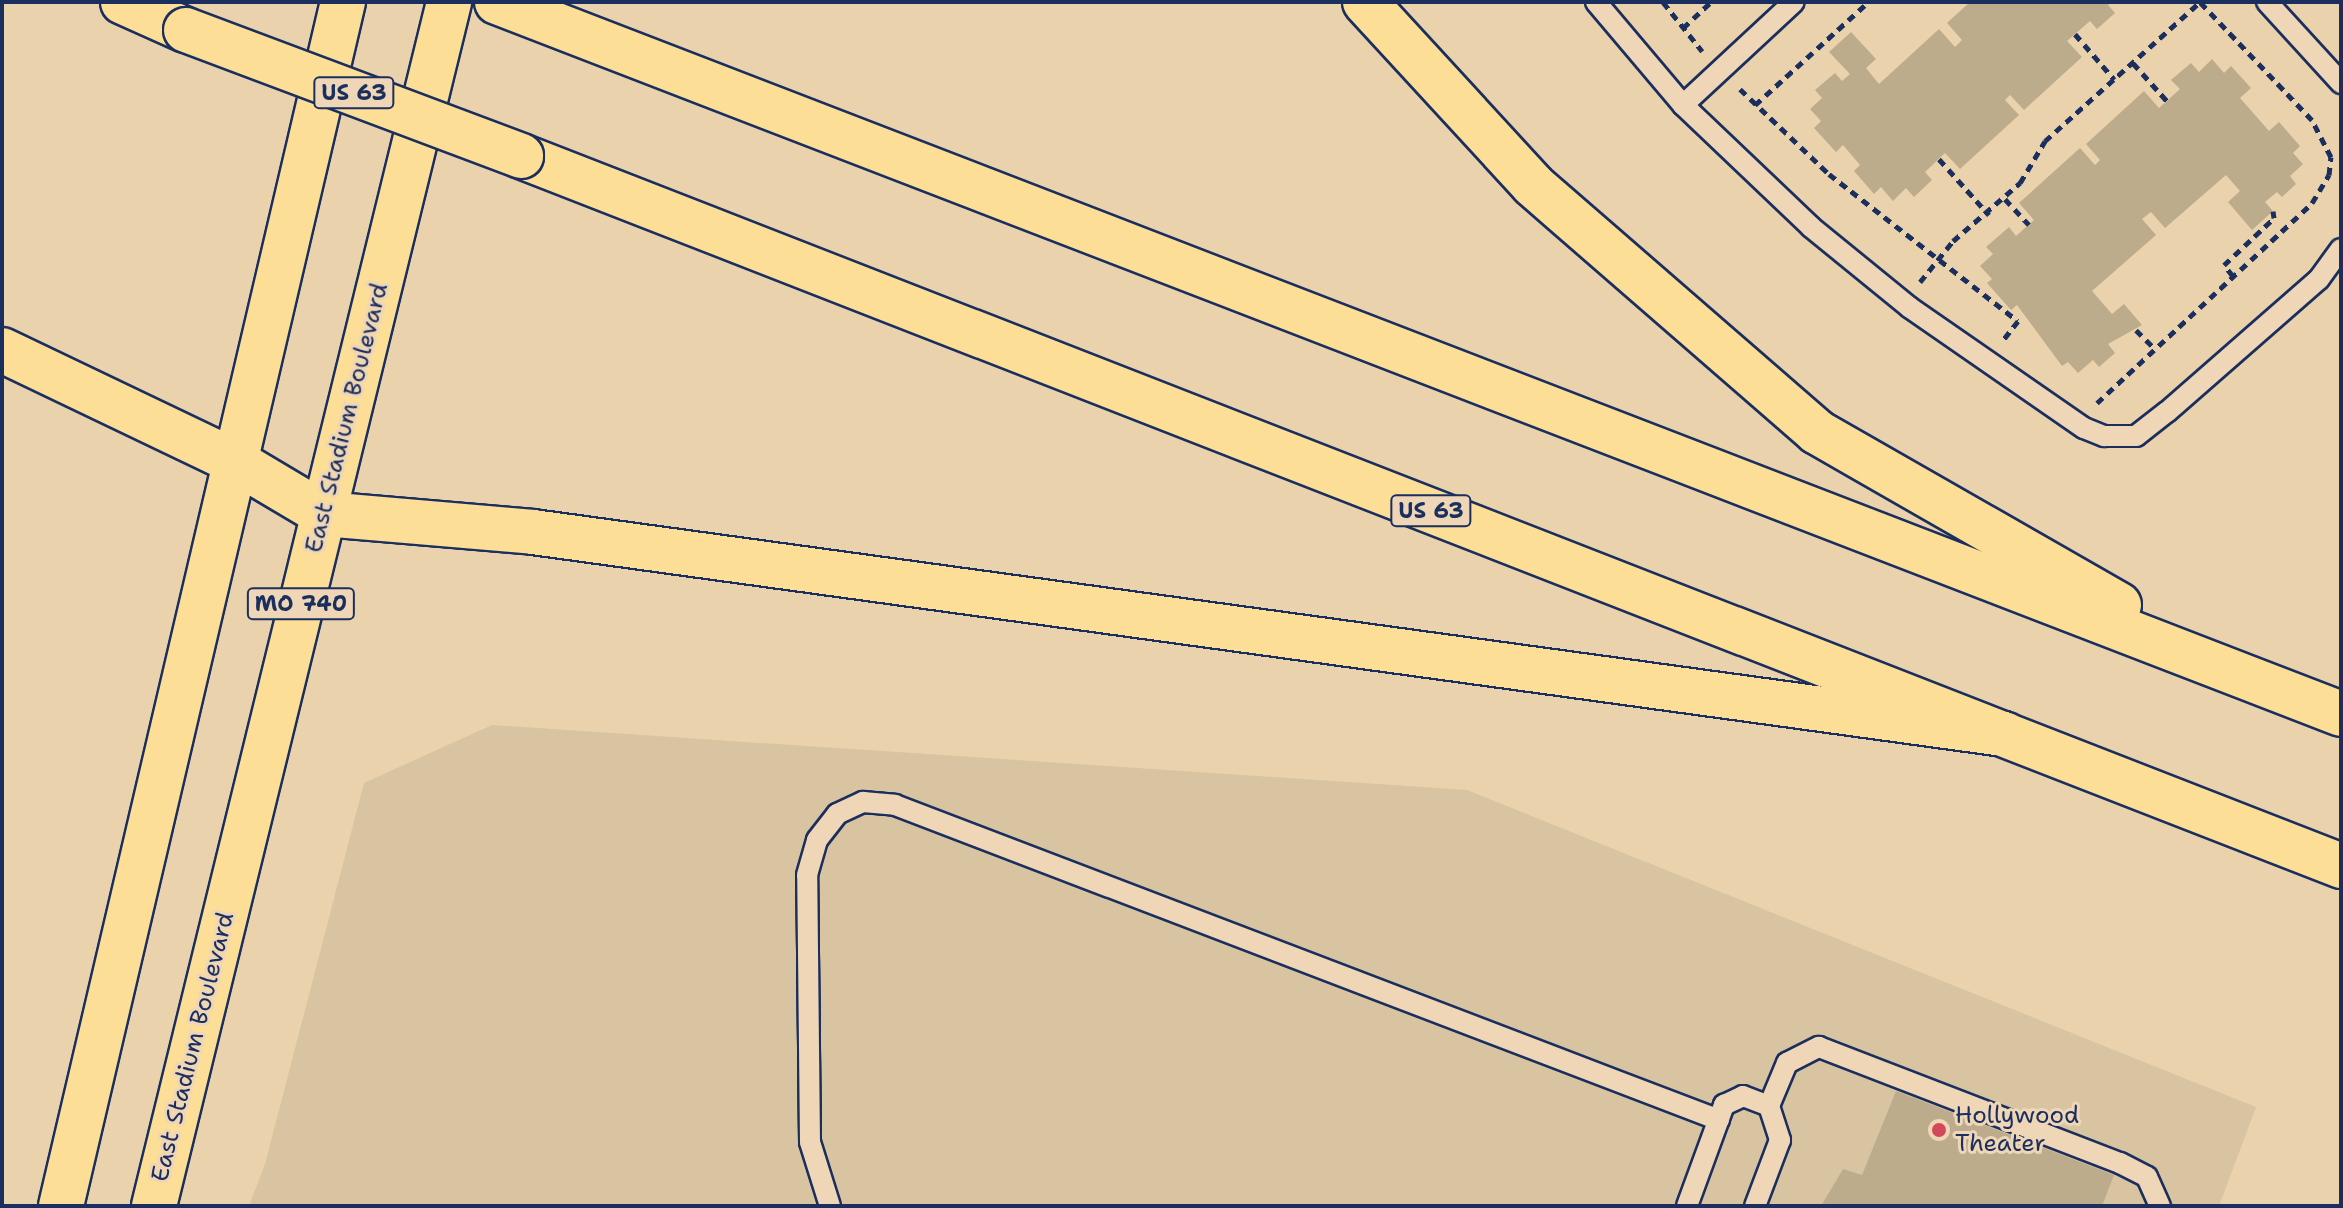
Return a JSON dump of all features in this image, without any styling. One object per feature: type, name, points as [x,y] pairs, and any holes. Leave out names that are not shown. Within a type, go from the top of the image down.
[{"type":"main road","name":"US 63","points":[[123,2],[186,30],[521,156],[2341,866]]},
{"type":"main road","name":"MO 740","points":[[61,1206],[238,463],[343,2]]},
{"type":"main road","name":"East Stadium Boulevard","points":[[154,1206],[449,2]]},
{"type":"main road","points":[[497,2],[2341,714]]},
{"type":"main road","points":[[1365,2],[1533,185],[1817,432],[2242,676]]},
{"type":"main road","points":[[2,350],[238,463],[324,514],[533,532],[2004,734]]},
{"type":"lane","points":[[1596,2],[1683,105],[1811,227],[1904,303],[2084,428],[2122,439],[2136,436],[2319,279],[2341,249]]},
{"type":"lane","points":[[1683,105],[1794,2]]},
{"type":"lane","points":[[2267,2],[2341,83]]},
{"type":"lane","points":[[830,1206],[810,1142],[807,875],[817,840],[837,814],[863,802],[895,805],[1719,1120]]},
{"type":"lane","points":[[1755,1206],[1780,1140],[1769,1106],[1787,1063],[1819,1047],[2120,1163],[2147,1177],[2160,1206]]},
{"type":"lane","points":[[1687,1206],[1724,1105],[1743,1096],[1769,1106]]},
{"type":"path","points":[[1663,2],[1703,51]]},
{"type":"path","points":[[1683,28],[1711,2]]},
{"type":"path","points":[[1755,105],[1868,2]]},
{"type":"path","points":[[1904,303],[1968,227],[1989,215],[2005,199],[2045,141],[2200,2],[2312,120],[2331,157],[2324,188],[2091,408]]},
{"type":"path","points":[[2075,34],[2114,79]]},
{"type":"path","points":[[2133,63],[2167,101]]},
{"type":"path","points":[[1737,85],[1829,174],[2018,321],[2000,345],[2011,353]]},
{"type":"path","points":[[1939,159],[1989,215]]},
{"type":"path","points":[[2005,199],[2029,225]]},
{"type":"path","points":[[2233,276],[2224,265],[2274,218],[2273,211]]},
{"type":"path","points":[[2136,330],[2155,349]]},
{"type":"shaded area","points":[[492,725],[1467,790],[2256,1107],[2219,1206],[249,1206],[265,1164],[364,783]]},
{"type":"building","points":[[1970,2],[2112,2],[2108,5],[2115,13],[2097,29],[2090,21],[2067,41],[2082,57],[2024,110],[2010,95],[2005,100],[2019,115],[1960,169],[1945,153],[1925,172],[1932,180],[1914,197],[1906,188],[1893,201],[1881,187],[1874,194],[1854,171],[1860,165],[1843,145],[1836,152],[1814,128],[1821,121],[1810,109],[1822,98],[1815,90],[1835,73],[1842,81],[1850,74],[1829,52],[1851,32],[1876,59],[1866,68],[1879,84],[1939,29],[1955,47],[1962,40],[1947,23]]},
{"type":"building","points":[[2212,59],[2224,73],[2231,66],[2251,88],[2240,98],[2269,131],[2279,122],[2300,146],[2293,153],[2303,164],[2290,176],[2296,184],[2282,197],[2277,192],[2265,202],[2273,211],[2252,230],[2228,202],[2240,191],[2226,175],[2165,228],[2151,212],[2142,219],[2156,235],[2092,291],[2112,314],[2124,304],[2142,325],[2108,344],[2115,353],[2099,367],[2093,360],[2078,373],[2068,362],[2062,366],[2017,305],[2011,310],[1987,283],[1992,279],[1980,266],[1993,254],[1986,247],[2009,227],[2016,236],[2034,220],[2019,203],[2080,148],[2095,165],[2100,160],[2086,144],[2144,91],[2159,108],[2180,89],[2171,80],[2191,63],[2199,72]]},
{"type":"building","name":"Hollywood Theater","points":[[1896,1091],[2114,1175],[2102,1206],[1821,1206],[1843,1169],[1862,1175]]},
{"type":"place","name":"Hollywood Theater","points":[[1939,1130]]}]
